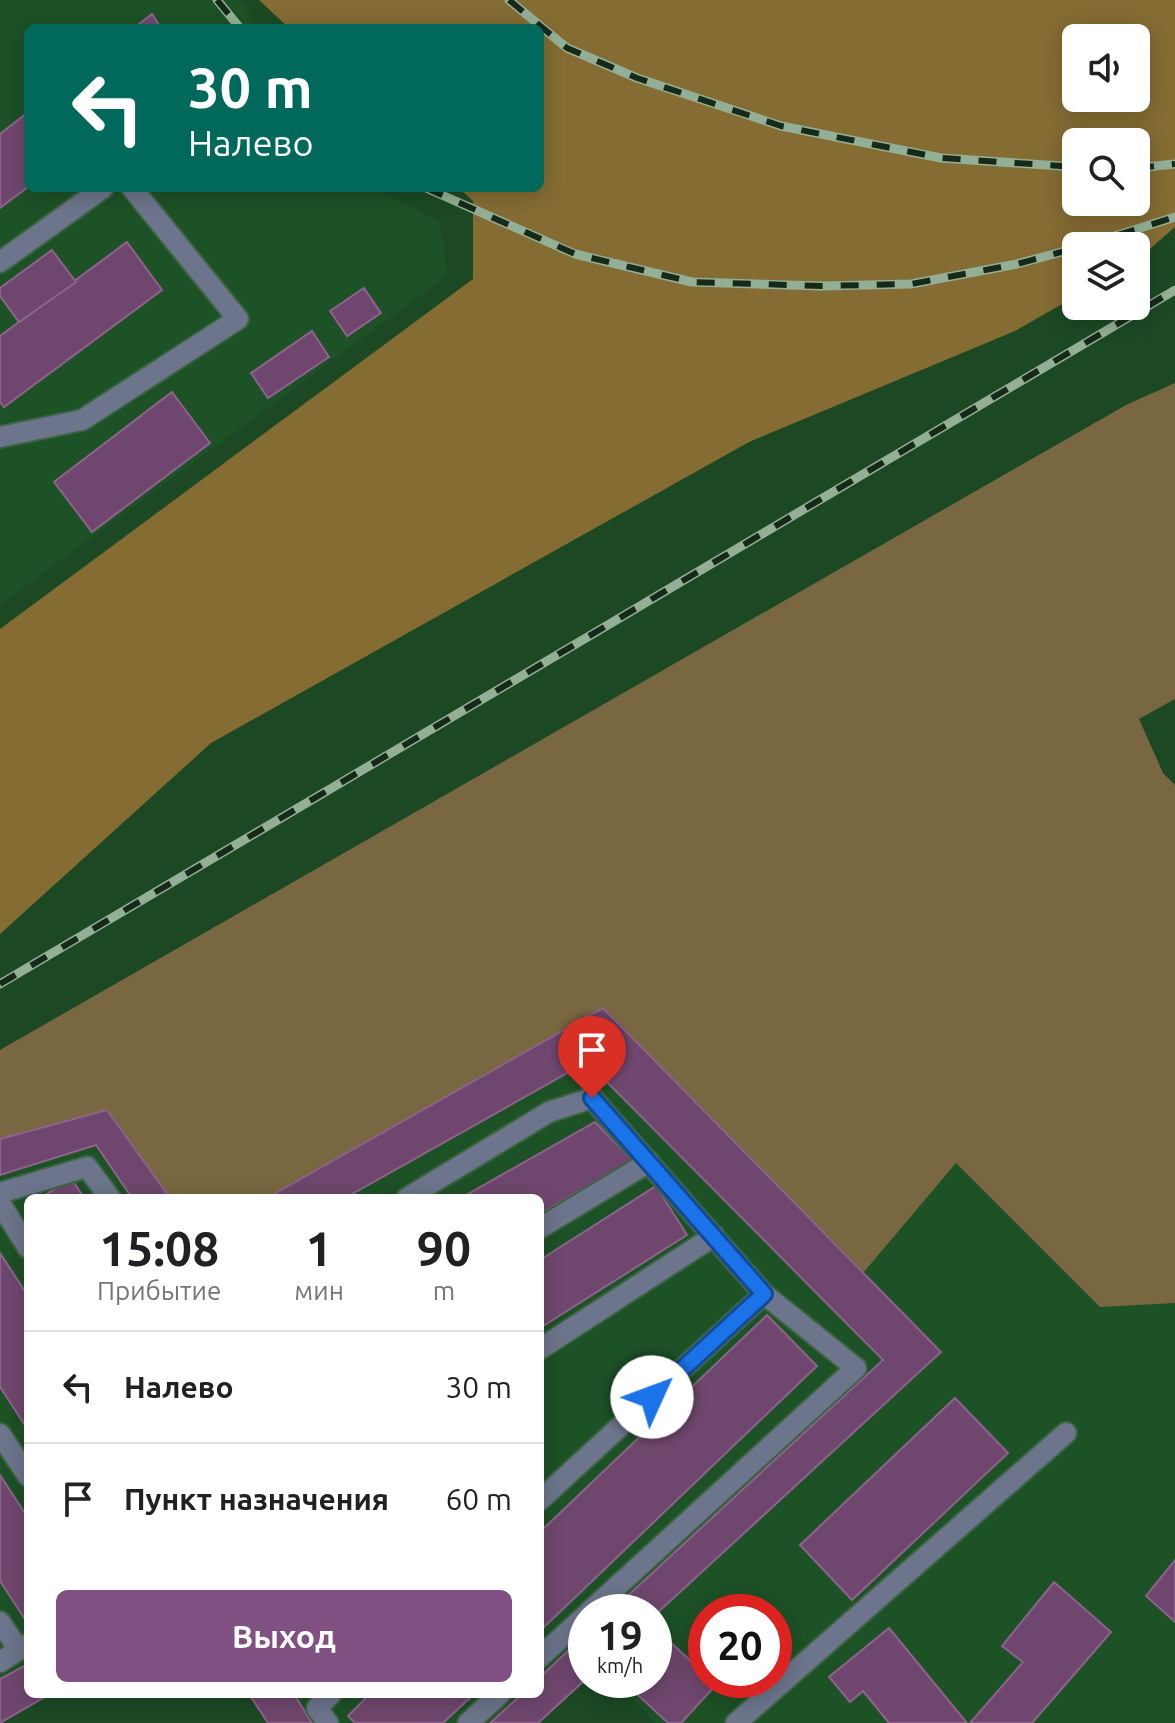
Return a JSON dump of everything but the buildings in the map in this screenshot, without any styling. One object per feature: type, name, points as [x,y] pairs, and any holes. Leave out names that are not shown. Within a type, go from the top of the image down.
[{"type":"lane","points":[[0,262],[97,192]]},
{"type":"lane","points":[[0,437],[82,420],[238,319],[135,192]]},
{"type":"lane","points":[[414,1194],[549,1112],[592,1098],[764,1294],[856,1368],[610,1594]]},
{"type":"lane","points":[[544,1226],[649,1162]]},
{"type":"lane","points":[[0,1193],[87,1167],[107,1194]]},
{"type":"lane","points":[[0,1203],[24,1242]]},
{"type":"lane","points":[[544,1346],[714,1236]]},
{"type":"lane","points":[[544,1496],[764,1294]]},
{"type":"lane","points":[[736,1723],[1066,1433]]},
{"type":"lane","points":[[0,1434],[24,1470]]},
{"type":"lane","points":[[0,1622],[23,1647],[0,1662]]},
{"type":"lane","points":[[544,1653],[568,1632]]},
{"type":"lane","points":[[468,1723],[496,1698]]},
{"type":"shaded area","points":[[0,0],[239,0],[256,20],[251,24],[24,24],[24,192],[382,192],[440,223],[448,275],[0,605]]},
{"type":"shaded area","points":[[259,0],[1175,0],[1175,227],[1150,249],[1150,232],[1062,232],[1062,304],[1015,331],[749,442],[211,743],[0,934],[0,629],[473,279],[473,201],[463,192],[544,192],[544,24],[285,24]]},
{"type":"shaded area","points":[[1175,383],[1175,699],[1139,719],[1163,773],[1175,785],[1175,1303],[1100,1307],[956,1163],[863,1273],[603,1008],[274,1194],[167,1194],[107,1111],[0,1139],[0,1050],[1126,405]]},
{"type":"shaded area","points":[[603,1008],[956,1163],[1100,1307],[1175,1215],[1175,1723],[655,1723],[632,1698],[672,1698],[672,1594],[568,1594],[568,1696],[538,1723],[268,1723],[252,1698],[544,1698],[544,1194],[274,1194]]},
{"type":"shaded area","points":[[107,1110],[167,1194],[24,1194],[24,1698],[43,1698],[0,1723],[0,1139]]},
{"type":"railway","points":[[217,0],[237,24]]},
{"type":"railway","points":[[509,0],[538,24]]},
{"type":"railway","points":[[544,29],[567,48],[637,78],[781,126],[941,158],[1062,166]]},
{"type":"railway","points":[[1150,167],[1175,164]]},
{"type":"railway","points":[[435,192],[575,254],[692,282],[822,286],[911,284],[1017,264],[1062,252]]},
{"type":"railway","points":[[1127,232],[1175,217]]},
{"type":"railway","points":[[0,984],[1175,290]]},
{"type":"route","points":[[592,1098],[764,1294],[652,1397]]}]
